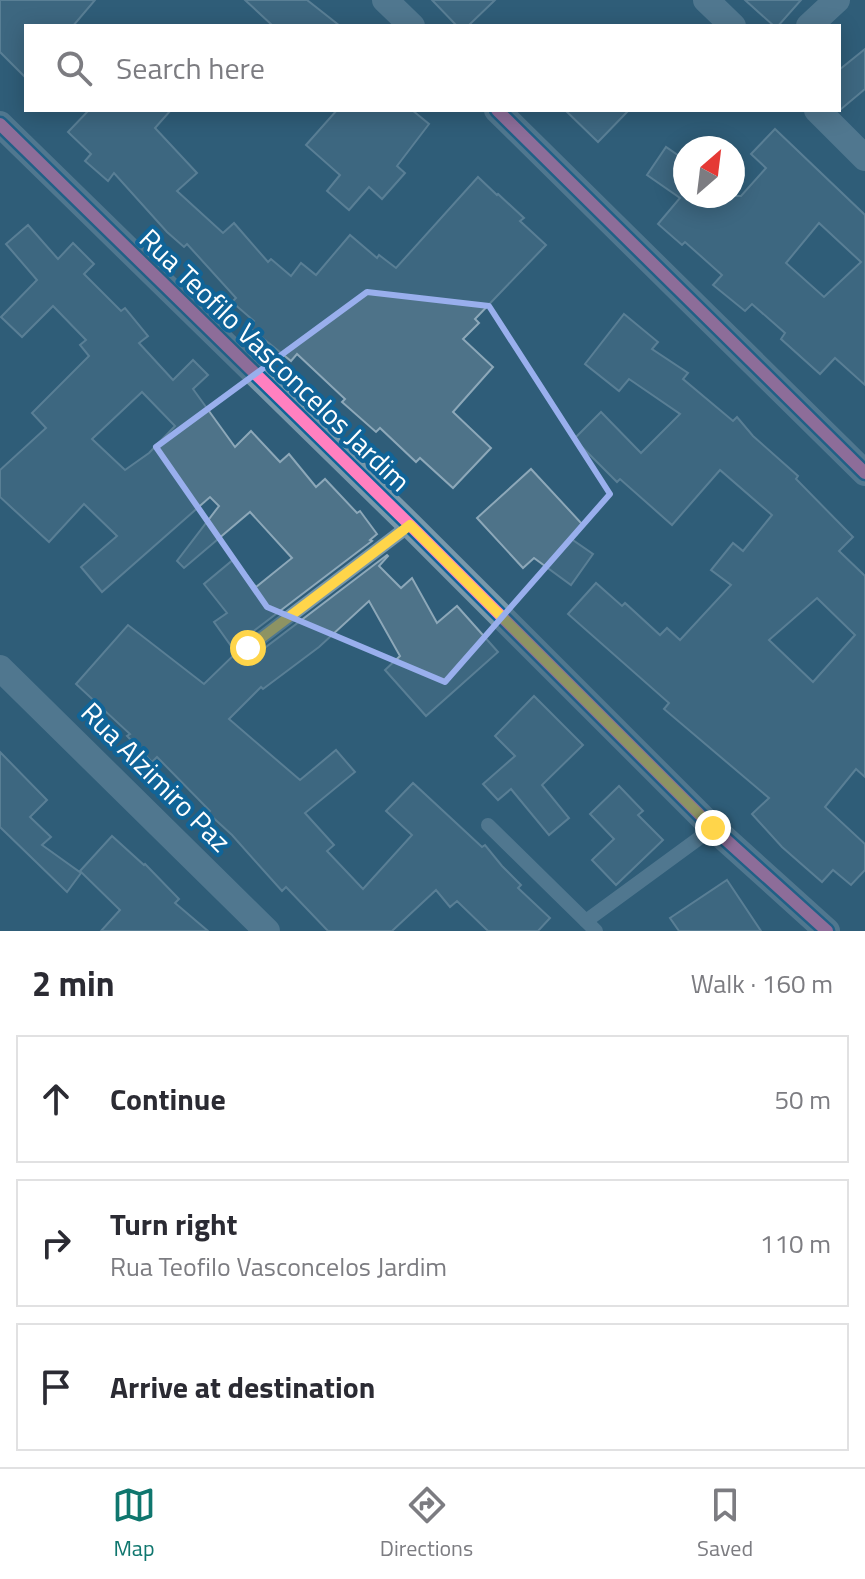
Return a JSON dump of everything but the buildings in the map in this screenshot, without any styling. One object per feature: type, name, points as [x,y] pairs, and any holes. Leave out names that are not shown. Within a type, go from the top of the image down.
[{"type":"street","points":[[385,0],[410,24]]},
{"type":"street","points":[[706,0],[731,24]]},
{"type":"street","points":[[811,24],[837,0]]},
{"type":"street","points":[[499,112],[865,473]]},
{"type":"street","points":[[819,112],[865,158]]},
{"type":"street","name":"Rua Teofilo Vasconcelos Jardim","points":[[0,124],[410,525],[713,828],[827,931]]},
{"type":"street","name":"Rua Alzimiro Paz","points":[[0,668],[267,931]]},
{"type":"lane","points":[[248,648],[410,525]]},
{"type":"lane","points":[[488,825],[591,926],[713,828]]},
{"type":"highlighted area","points":[[367,292],[489,306],[610,494],[445,682],[267,607],[156,447]]},
{"type":"cycle path","points":[[499,112],[865,473]]},
{"type":"cycle path","points":[[0,124],[410,525],[713,828],[827,931]]},
{"type":"route","points":[[248,648],[410,525],[713,828]]}]
